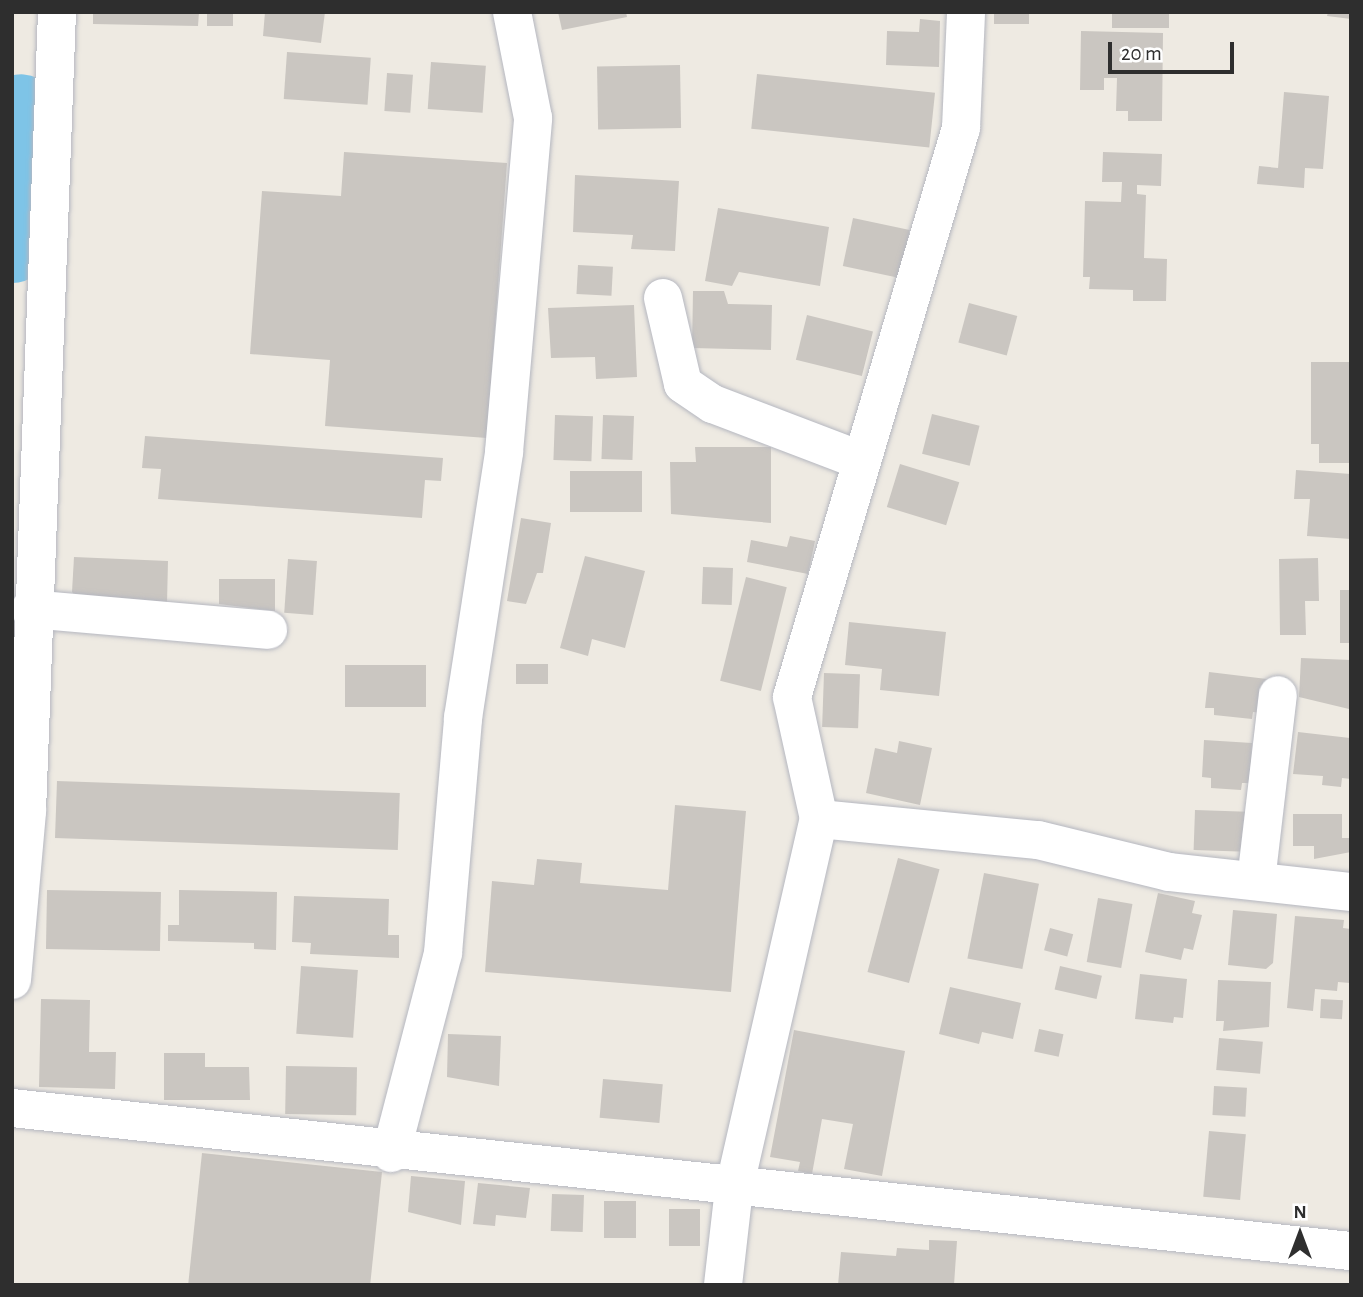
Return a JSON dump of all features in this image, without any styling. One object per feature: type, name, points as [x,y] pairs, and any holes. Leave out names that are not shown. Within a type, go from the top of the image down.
[{"type":"street","points":[[12,980],[27,811],[30,609],[54,210],[57,12]]},
{"type":"street","points":[[391,1153],[443,953],[463,718],[504,452],[533,118],[512,12]]},
{"type":"street","points":[[723,1285],[734,1189],[819,819],[792,697],[860,460],[961,128],[966,12]]},
{"type":"street","points":[[663,298],[683,384],[713,404],[860,460]]},
{"type":"street","points":[[30,609],[268,629]]},
{"type":"street","points":[[1256,881],[1278,695]]},
{"type":"street","points":[[819,819],[1038,840],[1169,872],[1351,892]]},
{"type":"street","points":[[12,1108],[391,1153],[1351,1251]]},
{"type":"building","points":[[93,12],[199,12],[198,26],[93,24]]},
{"type":"building","points":[[207,12],[233,12],[233,26],[207,26]]},
{"type":"building","points":[[265,12],[325,12],[321,43],[263,36]]},
{"type":"building","points":[[558,12],[626,12],[627,17],[562,30]]},
{"type":"building","points":[[994,12],[1029,12],[1029,24],[994,24]]},
{"type":"building","points":[[1112,12],[1169,12],[1169,28],[1112,28]]},
{"type":"building","points":[[1328,12],[1351,12],[1351,19],[1327,16]]},
{"type":"building","points":[[920,19],[940,21],[939,67],[886,65],[887,31],[919,32]]},
{"type":"building","points":[[1081,31],[1163,33],[1162,121],[1128,121],[1128,111],[1116,111],[1117,78],[1104,78],[1104,90],[1080,90]]},
{"type":"building","points":[[287,52],[371,58],[368,105],[284,99]]},
{"type":"building","points":[[431,62],[486,66],[483,113],[428,109]]},
{"type":"building","points":[[680,65],[681,128],[598,129],[597,66]]},
{"type":"building","points":[[387,73],[413,75],[410,113],[384,111]]},
{"type":"building","points":[[757,74],[935,93],[929,147],[751,129]]},
{"type":"building","points":[[1284,92],[1329,96],[1323,169],[1305,168],[1304,188],[1257,184],[1259,166],[1278,168]]},
{"type":"building","points":[[344,152],[507,163],[487,438],[325,426],[330,360],[250,354],[262,191],[341,196]]},
{"type":"building","points":[[1103,152],[1162,154],[1161,186],[1137,185],[1137,194],[1146,195],[1144,258],[1167,259],[1166,301],[1133,301],[1133,290],[1089,289],[1090,277],[1083,277],[1085,201],[1121,202],[1122,182],[1102,182]]},
{"type":"building","points":[[575,175],[679,181],[675,251],[631,249],[633,235],[573,232]]},
{"type":"building","points":[[718,208],[829,227],[820,286],[739,272],[732,286],[705,281]]},
{"type":"building","points":[[853,218],[910,230],[900,278],[843,266]]},
{"type":"building","points":[[578,265],[613,267],[611,296],[576,294]]},
{"type":"building","points":[[693,291],[724,291],[728,304],[772,305],[771,350],[692,348]]},
{"type":"building","points":[[969,303],[1017,316],[1007,356],[958,343]]},
{"type":"building","points":[[634,305],[637,377],[596,379],[595,357],[551,358],[548,308]]},
{"type":"building","points":[[807,315],[873,331],[862,376],[796,360]]},
{"type":"building","points":[[1311,362],[1351,362],[1351,463],[1319,463],[1319,444],[1311,444]]},
{"type":"building","points":[[932,414],[980,426],[970,466],[922,454]]},
{"type":"building","points":[[555,415],[593,416],[591,461],[553,460]]},
{"type":"building","points":[[603,415],[634,416],[632,460],[601,459]]},
{"type":"building","points":[[145,436],[443,458],[441,481],[425,480],[422,518],[158,499],[161,469],[142,468]]},
{"type":"building","points":[[695,447],[771,447],[771,523],[671,514],[670,462],[696,462]]},
{"type":"building","points":[[900,464],[959,482],[946,525],[887,507]]},
{"type":"building","points":[[1296,470],[1351,474],[1351,539],[1307,536],[1310,499],[1294,499]]},
{"type":"building","points":[[570,471],[642,471],[642,512],[570,512]]},
{"type":"building","points":[[521,518],[551,523],[543,573],[537,573],[526,604],[507,601]]},
{"type":"building","points":[[790,536],[815,541],[808,574],[747,562],[751,540],[787,547]]},
{"type":"building","points":[[585,556],[645,571],[625,648],[592,639],[588,656],[560,648]]},
{"type":"building","points":[[74,557],[168,561],[167,603],[78,599],[72,592]]},
{"type":"building","points":[[1318,558],[1319,601],[1305,601],[1306,635],[1280,635],[1279,559]]},
{"type":"building","points":[[288,559],[317,561],[313,615],[284,613]]},
{"type":"building","points":[[703,567],[733,568],[732,605],[702,604]]},
{"type":"building","points":[[746,577],[787,587],[761,691],[720,681]]},
{"type":"building","points":[[219,579],[275,579],[275,611],[219,604]]},
{"type":"building","points":[[1340,590],[1351,590],[1351,643],[1340,643]]},
{"type":"building","points":[[849,622],[946,632],[939,696],[880,690],[882,669],[845,665]]},
{"type":"building","points":[[1301,658],[1351,660],[1349,709],[1299,697]]},
{"type":"building","points":[[516,664],[548,664],[548,684],[516,684]]},
{"type":"building","points":[[345,665],[426,665],[426,707],[345,707]]},
{"type":"building","points":[[1209,672],[1267,679],[1263,713],[1253,712],[1252,719],[1214,715],[1214,708],[1205,708]]},
{"type":"building","points":[[824,673],[860,674],[858,728],[822,727]]},
{"type":"building","points":[[1298,732],[1350,738],[1351,779],[1342,778],[1341,787],[1322,785],[1323,776],[1293,774]]},
{"type":"building","points":[[1204,740],[1252,743],[1250,783],[1242,783],[1241,790],[1211,788],[1211,778],[1202,777]]},
{"type":"building","points":[[899,741],[932,748],[920,805],[866,793],[875,748],[897,753]]},
{"type":"building","points":[[57,781],[400,793],[398,850],[55,838]]},
{"type":"building","points":[[675,805],[746,811],[731,992],[485,972],[492,881],[534,885],[537,859],[582,863],[580,883],[668,890]]},
{"type":"building","points":[[1195,810],[1247,812],[1246,852],[1194,850]]},
{"type":"building","points":[[1293,814],[1342,814],[1342,838],[1351,838],[1351,852],[1314,859],[1314,846],[1293,846]]},
{"type":"building","points":[[898,858],[940,869],[909,983],[867,972]]},
{"type":"building","points":[[984,873],[1039,884],[1022,969],[967,958]]},
{"type":"building","points":[[47,890],[161,892],[160,951],[46,949]]},
{"type":"building","points":[[179,890],[277,892],[276,950],[254,949],[254,943],[168,941],[168,925],[179,925]]},
{"type":"building","points":[[1158,893],[1195,901],[1192,913],[1202,915],[1193,950],[1184,948],[1181,960],[1145,952]]},
{"type":"building","points":[[294,896],[389,899],[388,935],[399,935],[399,958],[310,954],[311,943],[292,942]]},
{"type":"building","points":[[1098,898],[1132,904],[1121,968],[1087,962]]},
{"type":"building","points":[[1233,910],[1277,914],[1273,963],[1266,969],[1228,965]]},
{"type":"building","points":[[1295,916],[1344,920],[1343,928],[1351,929],[1350,983],[1338,982],[1337,991],[1315,989],[1313,1011],[1287,1008]]},
{"type":"building","points":[[1050,928],[1073,934],[1067,956],[1044,950]]},
{"type":"building","points":[[301,966],[358,970],[353,1038],[296,1034]]},
{"type":"building","points":[[1060,966],[1102,976],[1096,999],[1055,989]]},
{"type":"building","points":[[1140,974],[1187,979],[1183,1018],[1174,1017],[1173,1023],[1135,1019]]},
{"type":"building","points":[[1218,980],[1271,982],[1269,1027],[1223,1031],[1224,1021],[1216,1021]]},
{"type":"building","points":[[950,987],[1021,1003],[1013,1039],[982,1032],[979,1044],[939,1034]]},
{"type":"building","points":[[41,999],[90,1000],[89,1052],[116,1052],[115,1089],[39,1087]]},
{"type":"building","points":[[1321,999],[1343,1000],[1342,1019],[1320,1018]]},
{"type":"building","points":[[1039,1029],[1063,1034],[1059,1057],[1034,1051]]},
{"type":"building","points":[[794,1030],[905,1051],[882,1176],[844,1169],[853,1124],[822,1119],[812,1174],[798,1171],[800,1162],[770,1157]]},
{"type":"building","points":[[448,1034],[501,1036],[499,1086],[447,1077]]},
{"type":"building","points":[[1219,1038],[1263,1042],[1260,1074],[1216,1070]]},
{"type":"building","points":[[164,1053],[205,1053],[205,1067],[249,1067],[250,1100],[164,1100]]},
{"type":"building","points":[[286,1066],[357,1067],[356,1115],[285,1114]]},
{"type":"building","points":[[603,1079],[663,1084],[659,1123],[600,1118]]},
{"type":"building","points":[[1214,1086],[1247,1088],[1245,1117],[1212,1115]]},
{"type":"building","points":[[1209,1131],[1246,1134],[1240,1200],[1203,1197]]},
{"type":"building","points":[[202,1153],[382,1172],[370,1285],[188,1285]]},
{"type":"building","points":[[411,1176],[465,1181],[461,1225],[408,1212]]},
{"type":"building","points":[[478,1183],[530,1188],[526,1218],[496,1215],[495,1226],[473,1224]]},
{"type":"building","points":[[552,1194],[584,1195],[583,1232],[551,1231]]},
{"type":"building","points":[[604,1201],[636,1201],[636,1238],[604,1238]]},
{"type":"building","points":[[669,1209],[700,1209],[700,1246],[669,1246]]},
{"type":"building","points":[[929,1240],[957,1241],[954,1285],[838,1285],[841,1252],[896,1256],[897,1248],[929,1250]]},
{"type":"waterway","points":[[12,245],[21,111]]}]
